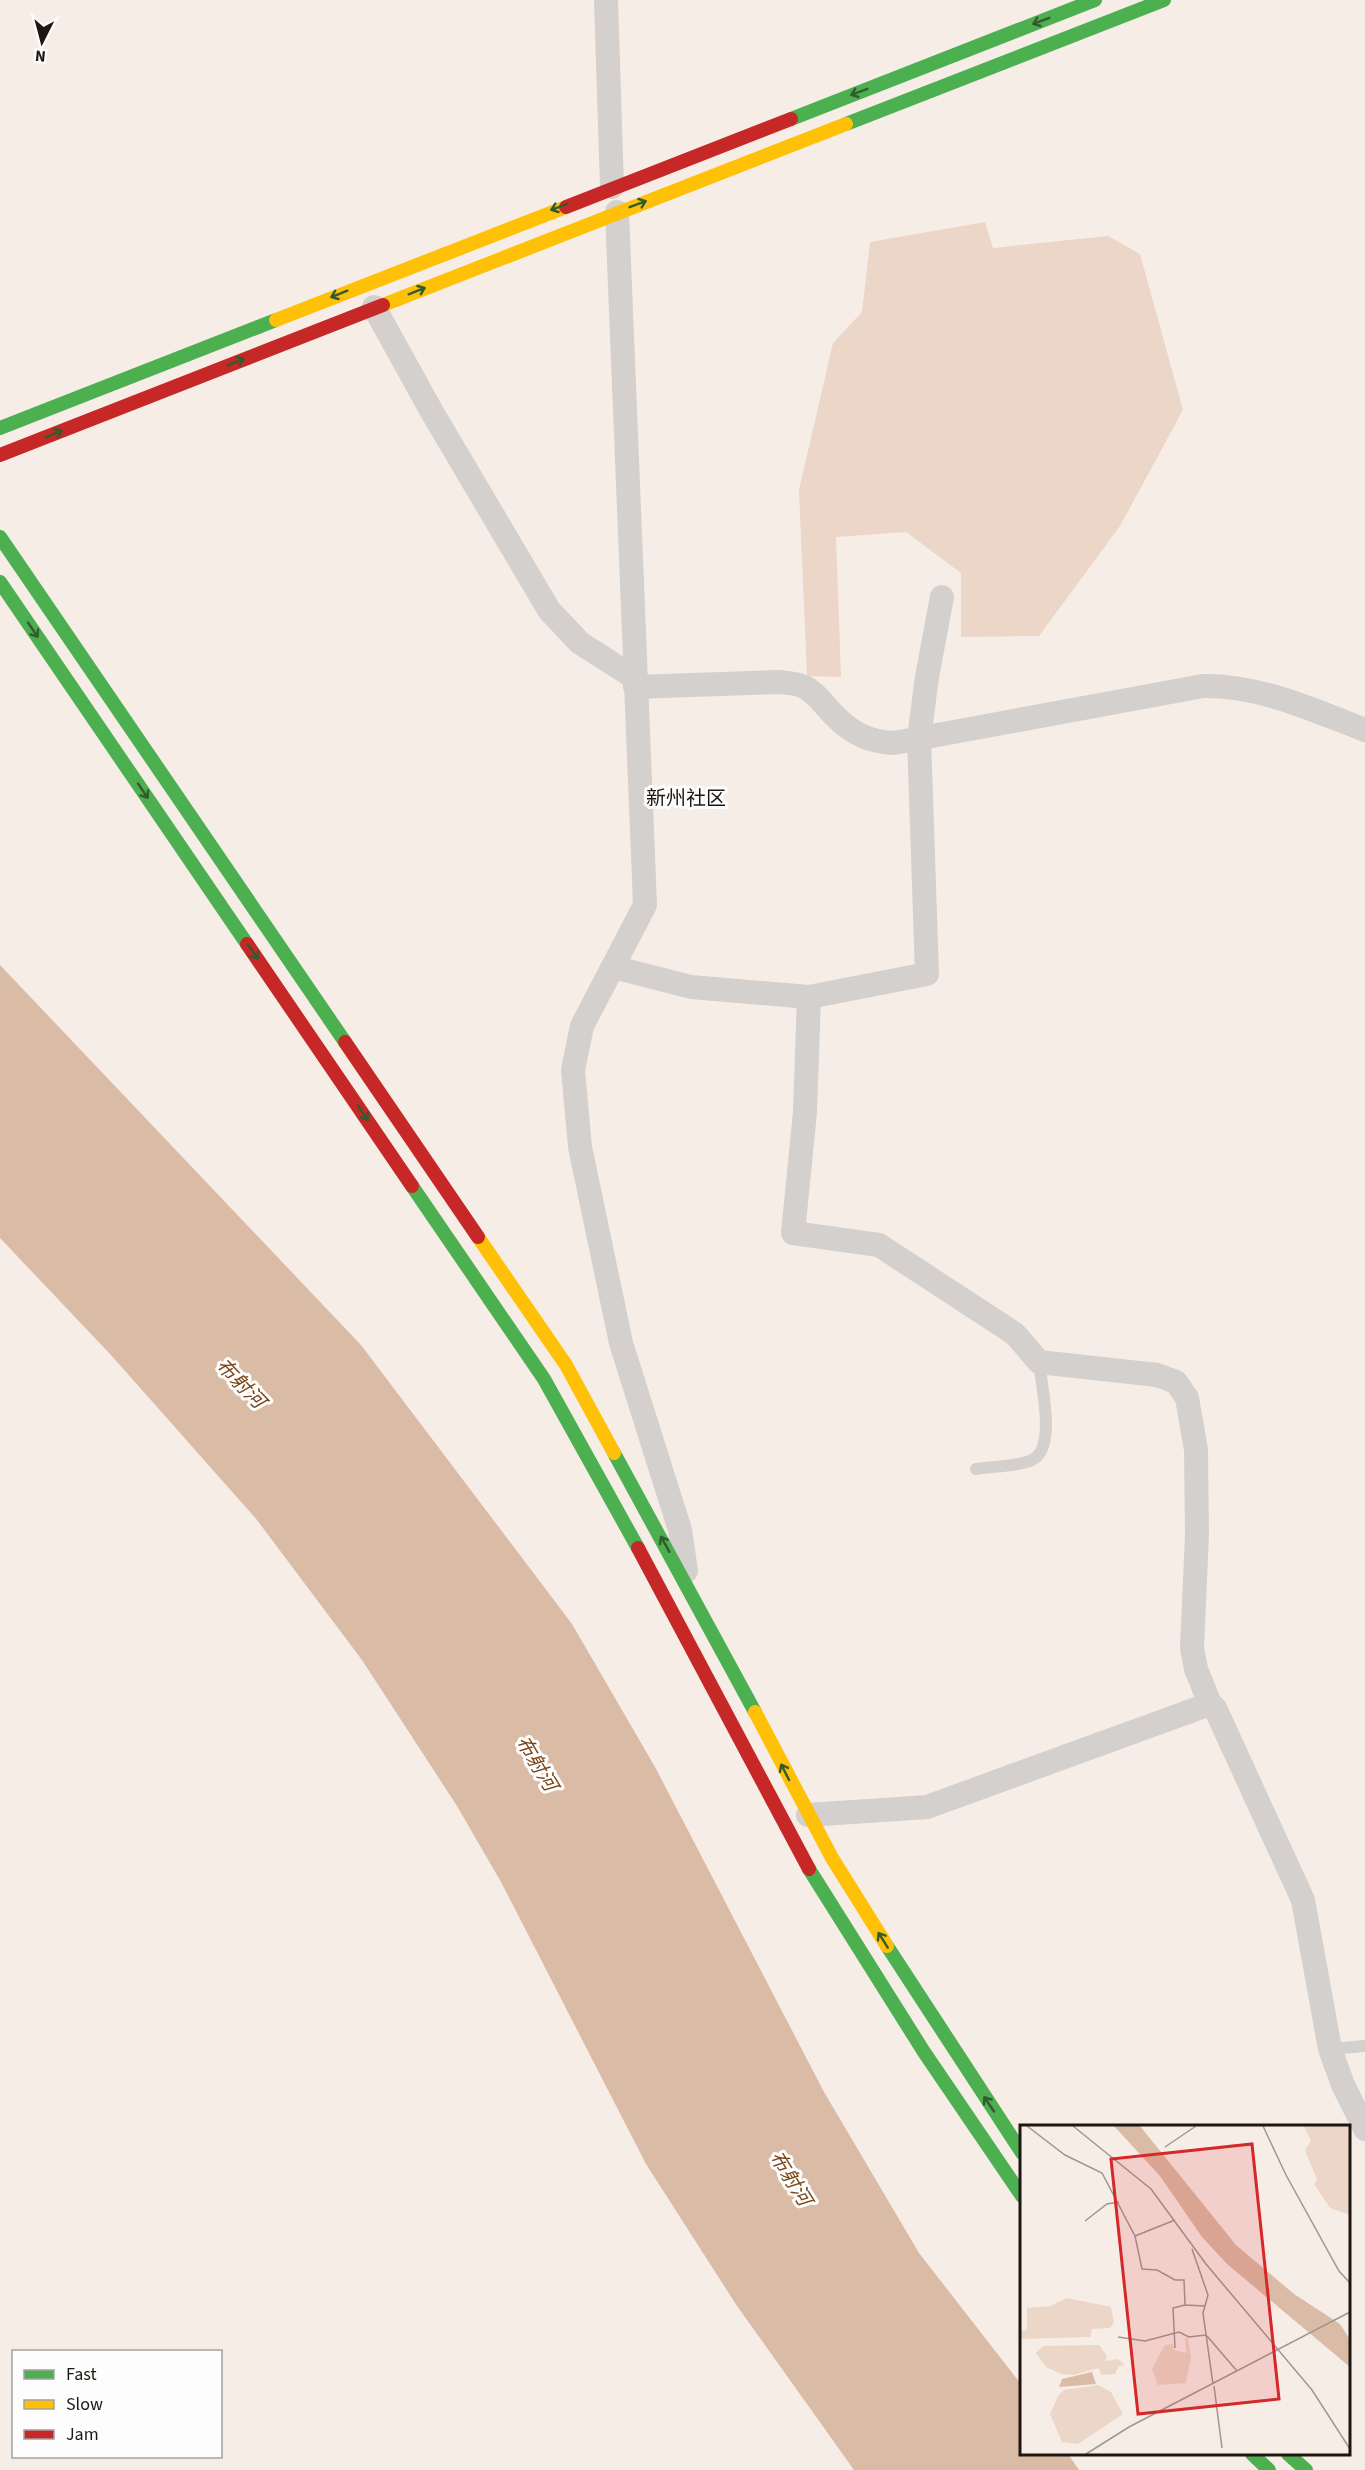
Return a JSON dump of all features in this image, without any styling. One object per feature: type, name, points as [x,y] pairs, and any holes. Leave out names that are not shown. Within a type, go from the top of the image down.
[{"type":"main road","points":[[0,428],[1095,0]]},
{"type":"main road","points":[[0,455],[1164,0]]},
{"type":"main road","points":[[0,537],[566,1365],[688,1586],[808,1815],[945,2038],[1020,2149]]},
{"type":"main road","points":[[0,582],[544,1379],[681,1626],[810,1871],[924,2052],[1020,2193]]},
{"type":"main road","points":[[1253,2455],[1269,2470]]},
{"type":"main road","points":[[1289,2455],[1306,2470]]},
{"type":"street","points":[[606,0],[612,187]]},
{"type":"street","points":[[617,212],[645,904],[582,1026],[574,1056],[580,1147],[621,1343],[681,1530],[688,1586]]},
{"type":"street","points":[[374,307],[432,412],[549,610],[580,643],[635,682],[799,684],[863,738],[875,742],[894,743],[1213,686],[1242,688],[1280,698],[1365,730]]},
{"type":"street","points":[[613,967],[691,987],[809,997],[927,974],[919,738],[927,677],[942,597]]},
{"type":"street","points":[[809,997],[805,1112],[793,1233],[879,1245],[1015,1334],[1039,1362],[1164,1377],[1176,1382],[1187,1398],[1196,1450],[1197,1534],[1192,1648],[1196,1669],[1210,1704],[1215,1708],[1303,1900],[1330,2049],[1343,2085],[1365,2129]]},
{"type":"street","points":[[808,1815],[927,1807],[1210,1704]]},
{"type":"lane","points":[[976,1469],[1030,1461],[1042,1452],[1047,1440],[1039,1362]]},
{"type":"lane","points":[[1330,2049],[1365,2046]]},
{"type":"shaded area","points":[[985,222],[993,248],[1108,236],[1140,254],[1183,410],[1120,526],[1039,636],[961,637],[961,573],[906,532],[836,537],[841,677],[807,676],[799,490],[833,343],[862,312],[870,242]]},
{"type":"water","name":"布射河","points":[[0,965],[361,1345],[572,1624],[655,1767],[824,2092],[919,2253],[1020,2383],[1020,2455],[1069,2455],[1079,2470],[854,2470],[737,2306],[646,2164],[501,1882],[457,1806],[362,1660],[257,1520],[111,1355],[0,1238]]},
{"type":"traffic: fast","points":[[791,119],[1095,0]]},
{"type":"traffic: fast","points":[[846,124],[1164,0]]},
{"type":"traffic: fast","points":[[0,428],[276,320]]},
{"type":"traffic: fast","points":[[0,537],[345,1042]]},
{"type":"traffic: fast","points":[[0,582],[247,944]]},
{"type":"traffic: fast","points":[[412,1186],[544,1379],[638,1548]]},
{"type":"traffic: fast","points":[[614,1453],[755,1712]]},
{"type":"traffic: fast","points":[[809,1869],[924,2052],[1020,2193]]},
{"type":"traffic: fast","points":[[887,1946],[1020,2150]]},
{"type":"traffic: fast","points":[[1253,2455],[1269,2470]]},
{"type":"traffic: fast","points":[[1289,2455],[1306,2470]]},
{"type":"traffic: slow","points":[[383,305],[846,124]]},
{"type":"traffic: slow","points":[[276,320],[566,207]]},
{"type":"traffic: slow","points":[[478,1237],[566,1365],[614,1453]]},
{"type":"traffic: slow","points":[[755,1712],[832,1858],[887,1946]]},
{"type":"traffic: jam","points":[[566,207],[791,119]]},
{"type":"traffic: jam","points":[[0,455],[383,305]]},
{"type":"traffic: jam","points":[[247,944],[412,1186]]},
{"type":"traffic: jam","points":[[345,1042],[478,1237]]},
{"type":"traffic: jam","points":[[638,1548],[809,1869]]},
{"type":"district","name":"新州社区","points":[[686,798]]}]
